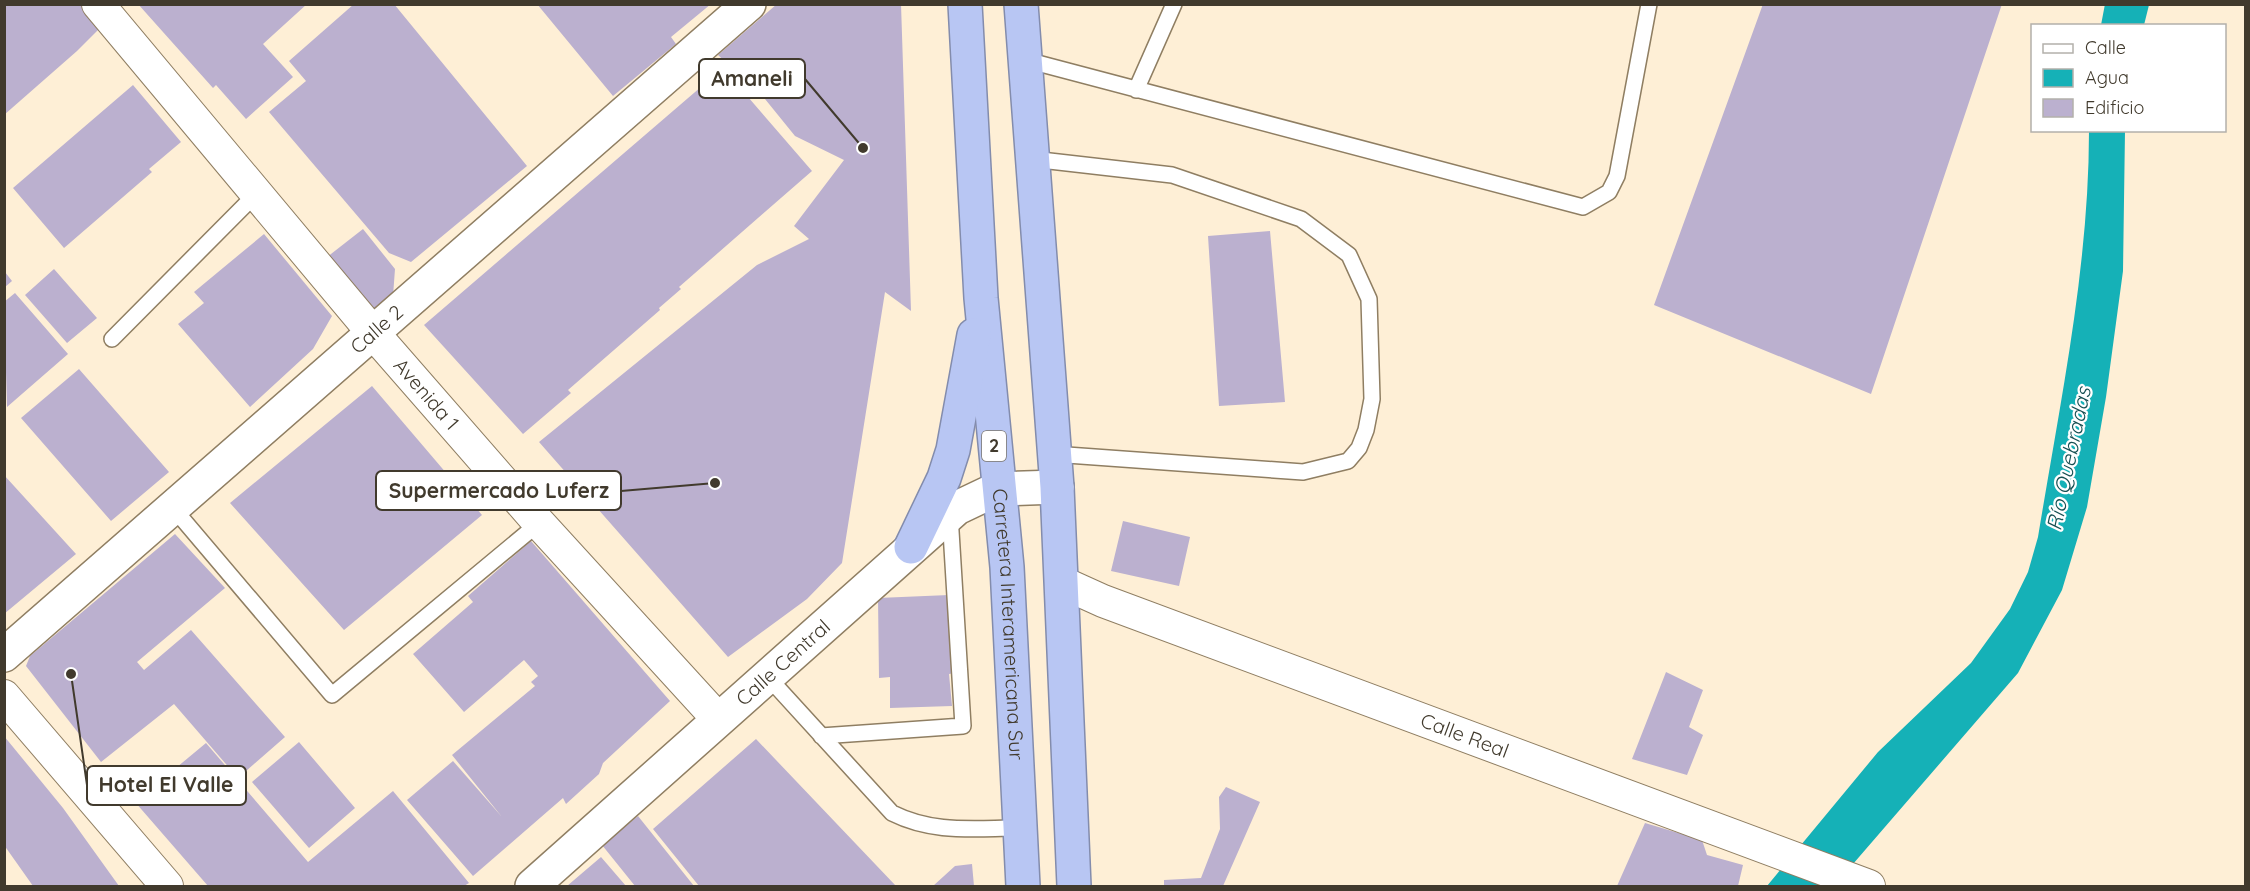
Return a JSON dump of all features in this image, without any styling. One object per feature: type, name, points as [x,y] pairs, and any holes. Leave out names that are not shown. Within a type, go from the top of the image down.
[{"type":"highway","name":"Carretera Interamericana Sur","points":[[965,4],[981,298],[1006,567],[1023,886]]},
{"type":"highway","points":[[1021,4],[1057,488],[1074,886]]},
{"type":"highway","points":[[911,547],[944,478],[953,450],[981,298]]},
{"type":"main road","name":"Calle 2","points":[[4,655],[174,509],[749,4]]},
{"type":"main road","name":"Calle Central","points":[[532,886],[950,513],[970,500],[998,489],[1057,488]]},
{"type":"street","name":"Avenida 1","points":[[98,4],[374,334],[539,523],[718,719]]},
{"type":"street","name":"Calle Real","points":[[1061,582],[1158,622],[1863,884]]},
{"type":"street","points":[[4,696],[168,886]]},
{"type":"lane","points":[[1136,90],[1174,4]]},
{"type":"lane","points":[[1026,60],[1583,207],[1609,192],[1617,176],[1649,4]]},
{"type":"lane","points":[[1032,159],[1172,175],[1301,219],[1349,255],[1369,299],[1372,399],[1366,430],[1359,448],[1348,461],[1303,472],[1053,454]]},
{"type":"lane","points":[[112,339],[256,194]]},
{"type":"lane","points":[[174,509],[332,695],[539,523]]},
{"type":"lane","points":[[821,736],[963,726],[950,513]]},
{"type":"lane","points":[[767,676],[892,813],[911,823],[936,829],[1020,828]]},
{"type":"water","points":[[2105,4],[2149,5],[2144,24],[2101,24]]},
{"type":"water","name":"Río Quebradas","points":[[2089,132],[2125,132],[2123,271],[2106,397],[2087,507],[2062,590],[2018,673],[1834,886],[1767,886],[1878,752],[1971,663],[2010,609],[2028,572],[2038,537],[2072,335],[2088,182]]},
{"type":"building","points":[[4,4],[91,4],[106,22],[77,51],[4,115]]},
{"type":"building","points":[[138,4],[307,4],[263,44],[293,77],[246,119],[216,85],[213,88]]},
{"type":"building","points":[[354,4],[394,4],[527,166],[411,262],[389,253],[269,112],[306,81],[289,61]]},
{"type":"building","points":[[537,4],[711,4],[671,37],[676,44],[613,96]]},
{"type":"building","points":[[777,4],[901,4],[911,311],[885,292],[842,563],[807,599],[728,657],[539,442],[757,265],[809,239],[794,226],[844,160],[795,136],[765,99],[718,55]]},
{"type":"building","points":[[1763,4],[2002,4],[1871,394],[1654,305]]},
{"type":"building","points":[[723,68],[812,171],[679,287],[681,289],[659,308],[660,310],[568,390],[571,393],[523,434],[424,325]]},
{"type":"building","points":[[133,85],[181,142],[149,169],[152,172],[64,248],[13,188]]},
{"type":"building","points":[[363,229],[395,269],[393,296],[366,316],[322,261]]},
{"type":"building","points":[[1270,231],[1285,402],[1219,406],[1208,236]]},
{"type":"building","points":[[264,234],[332,316],[313,349],[250,407],[178,324],[204,303],[194,292]]},
{"type":"building","points":[[54,269],[97,318],[67,343],[25,295]]},
{"type":"building","points":[[5,272],[12,281],[5,287]]},
{"type":"building","points":[[15,293],[68,354],[7,407],[4,302]]},
{"type":"building","points":[[79,369],[169,472],[111,521],[21,418]]},
{"type":"building","points":[[372,386],[482,515],[344,630],[230,503]]},
{"type":"building","points":[[4,475],[76,554],[4,614]]},
{"type":"building","points":[[1123,521],[1190,537],[1179,586],[1111,571]]},
{"type":"building","points":[[175,534],[225,588],[137,662],[144,670],[191,630],[285,737],[238,778],[174,704],[101,762],[26,666],[30,656]]},
{"type":"building","points":[[531,541],[670,701],[603,763],[599,774],[566,804],[563,798],[473,876],[407,800],[453,761],[502,817],[452,755],[535,686],[531,682],[538,676],[524,660],[464,712],[413,654],[473,602],[468,596]]},
{"type":"building","points":[[949,595],[955,673],[949,674],[952,706],[890,708],[890,677],[879,678],[878,598]]},
{"type":"building","points":[[1666,672],[1703,690],[1689,727],[1703,735],[1687,775],[1632,759]]},
{"type":"building","points":[[4,736],[63,808],[119,886],[33,886],[4,845]]},
{"type":"building","points":[[756,739],[896,886],[699,886],[653,829]]},
{"type":"building","points":[[299,742],[355,808],[309,848],[252,782]]},
{"type":"building","points":[[206,743],[308,862],[393,791],[469,883],[464,886],[208,886],[135,802]]},
{"type":"building","points":[[1226,787],[1260,802],[1223,886],[1164,886],[1164,880],[1201,878],[1220,829],[1219,797]]},
{"type":"building","points":[[638,816],[694,886],[635,886],[602,845]]},
{"type":"building","points":[[1645,823],[1702,840],[1707,855],[1743,865],[1738,886],[1617,886]]},
{"type":"building","points":[[601,857],[626,886],[567,886]]},
{"type":"building","points":[[972,864],[974,886],[933,886],[955,866]]},
{"type":"place","name":"Amaneli","points":[[863,148]]},
{"type":"place","name":"Supermercado Luferz","points":[[715,483]]},
{"type":"place","name":"Hotel El Valle","points":[[71,674]]}]
